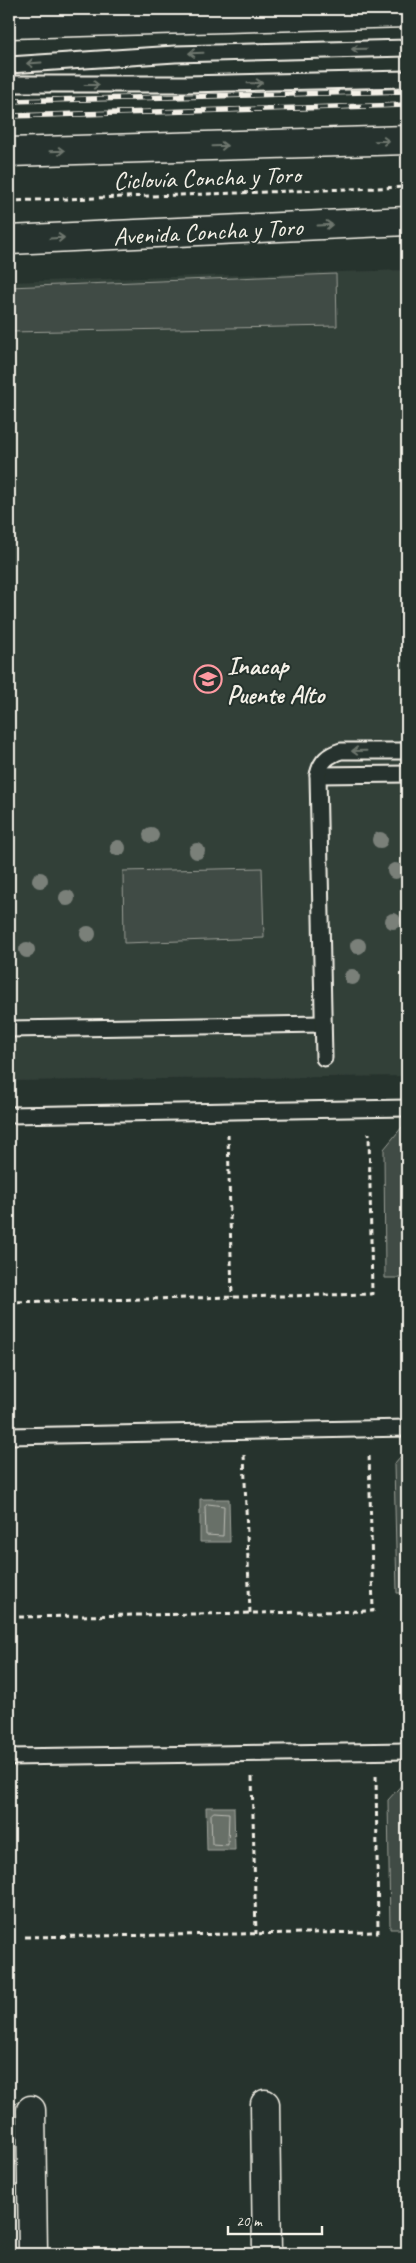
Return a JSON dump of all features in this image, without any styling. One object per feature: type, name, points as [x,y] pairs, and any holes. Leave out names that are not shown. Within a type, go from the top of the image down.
[{"type":"main road","points":[[9,24],[407,13]]},
{"type":"main road","points":[[9,152],[407,140]]},
{"type":"main road","name":"Avenida Concha y Toro","points":[[9,240],[407,221]]},
{"type":"main road","points":[[264,2104],[267,2254]]},
{"type":"main road","points":[[31,2110],[33,2254]]},
{"type":"lane","points":[[9,65],[175,54],[407,48]]},
{"type":"lane","points":[[9,84],[176,84],[407,79]]},
{"type":"lane","points":[[324,1058],[318,775],[324,759],[332,754],[341,752],[407,751]]},
{"type":"lane","points":[[318,775],[407,774]]},
{"type":"lane","points":[[9,1028],[323,1024]]},
{"type":"lane","points":[[9,1115],[407,1108]]},
{"type":"lane","points":[[9,1436],[407,1428]]},
{"type":"lane","points":[[9,1757],[407,1751]]},
{"type":"path","name":"Ciclovía Concha y Toro","points":[[9,201],[407,187]]},
{"type":"path","points":[[9,1302],[372,1294],[368,1109]]},
{"type":"path","points":[[228,1111],[232,1297]]},
{"type":"path","points":[[19,1617],[373,1611],[368,1429]]},
{"type":"path","points":[[243,1432],[250,1613]]},
{"type":"path","points":[[25,1937],[378,1932],[376,1752]]},
{"type":"path","points":[[252,1753],[256,1934]]},
{"type":"shaded area","name":"Inacap Puente Alto","points":[[407,270],[407,1076],[9,1081],[9,282]]},
{"type":"shaded area","points":[[336,274],[337,326],[9,332],[9,287]]},
{"type":"shaded area","points":[[262,868],[264,938],[124,943],[123,871]]},
{"type":"shaded area","points":[[407,1121],[407,1278],[385,1278],[384,1149]]},
{"type":"shaded area","points":[[407,1449],[407,1593],[397,1593],[394,1464]]},
{"type":"shaded area","points":[[407,1779],[407,1929],[390,1929],[388,1800]]},
{"type":"water","points":[[200,1499],[229,1499],[230,1542],[200,1542]]},
{"type":"water","points":[[206,1807],[234,1807],[235,1850],[207,1850]]},
{"type":"railway","points":[[9,101],[407,91]]},
{"type":"railway","points":[[9,116],[407,105]]},
{"type":"place","name":"Inacap Puente Alto","points":[[208,679]]}]
